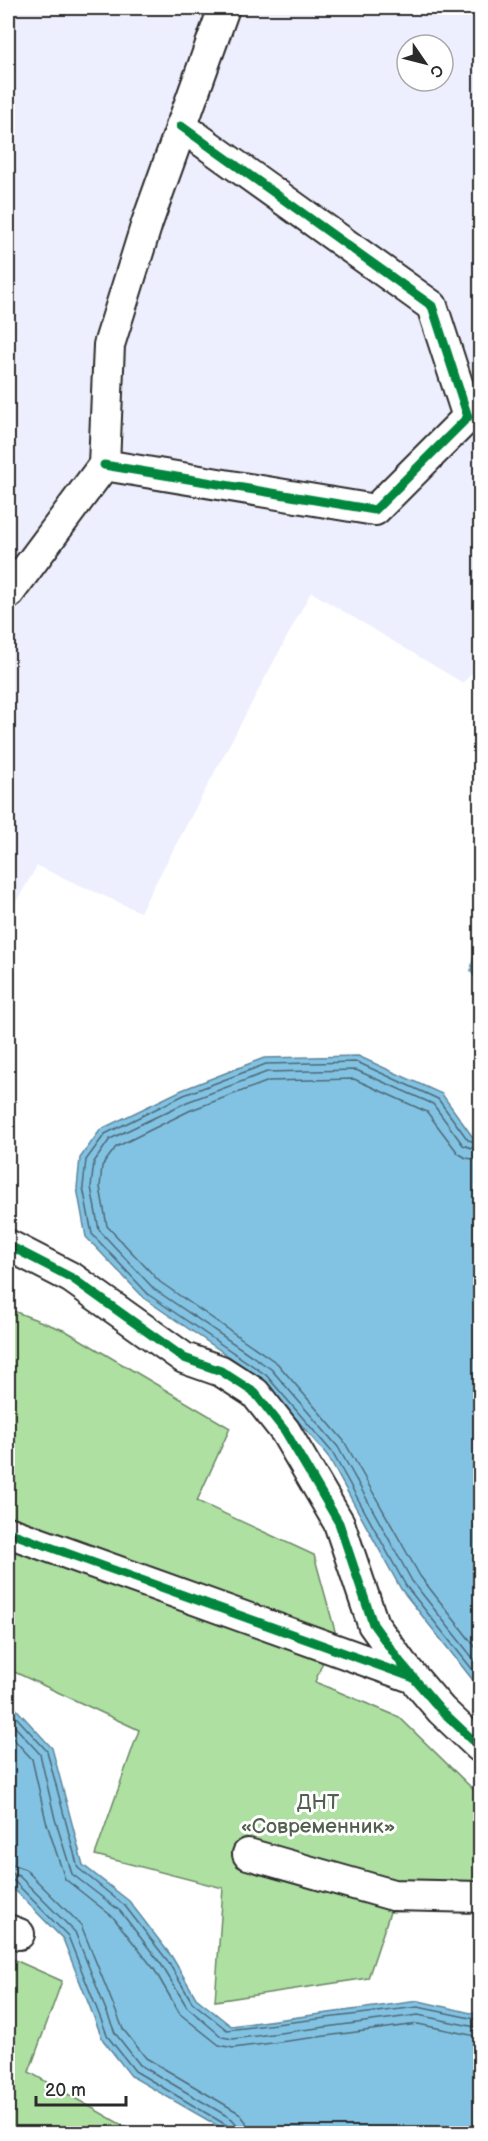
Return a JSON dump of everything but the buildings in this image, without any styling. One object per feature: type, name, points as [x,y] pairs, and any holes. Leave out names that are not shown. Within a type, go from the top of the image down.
[{"type":"street","points":[[8,594],[104,465],[109,345],[147,223],[224,8]]},
{"type":"street","points":[[104,465],[375,510],[468,417],[432,306],[182,126]]},
{"type":"street","points":[[8,1245],[72,1278],[184,1358],[221,1371],[255,1393],[285,1431],[339,1523],[373,1624],[441,1710],[480,1747]]},
{"type":"street","points":[[8,1532],[415,1678]]},
{"type":"street","points":[[248,1854],[393,1895],[480,1897]]},
{"type":"shaded area","points":[[8,8],[480,8],[480,664],[463,683],[311,592],[140,912],[37,866],[8,916]]},
{"type":"green space","name":"ДНТ «Современник»","points":[[8,1309],[66,1331],[230,1428],[197,1501],[314,1555],[335,1631],[315,1682],[399,1717],[480,1796],[480,1909],[390,1912],[368,1978],[215,2001],[223,1888],[95,1855],[139,1730],[8,1669]]},
{"type":"green space","points":[[8,1957],[62,1981],[29,2072],[136,2133],[8,2133]]},
{"type":"water","points":[[480,922],[480,985],[471,971]]},
{"type":"water","points":[[358,1056],[442,1094],[472,1136],[480,1138],[480,1689],[401,1589],[327,1455],[262,1379],[145,1299],[86,1237],[77,1188],[80,1158],[101,1129],[182,1090],[264,1058]]},
{"type":"water","points":[[8,1700],[52,1748],[83,1865],[129,1901],[172,1957],[196,1998],[231,2026],[419,2001],[480,2015],[480,2133],[230,2133],[131,2076],[103,2040],[63,1939],[8,1883]]},
{"type":"waterway","points":[[8,2131],[15,2134]]},
{"type":"cycle path","points":[[104,465],[375,510],[468,417],[432,306],[181,126]]},
{"type":"cycle path","points":[[8,1245],[72,1278],[184,1358],[221,1371],[255,1393],[285,1431],[339,1523],[373,1624],[401,1663],[441,1710],[480,1747]]},
{"type":"cycle path","points":[[8,1532],[414,1678]]}]
